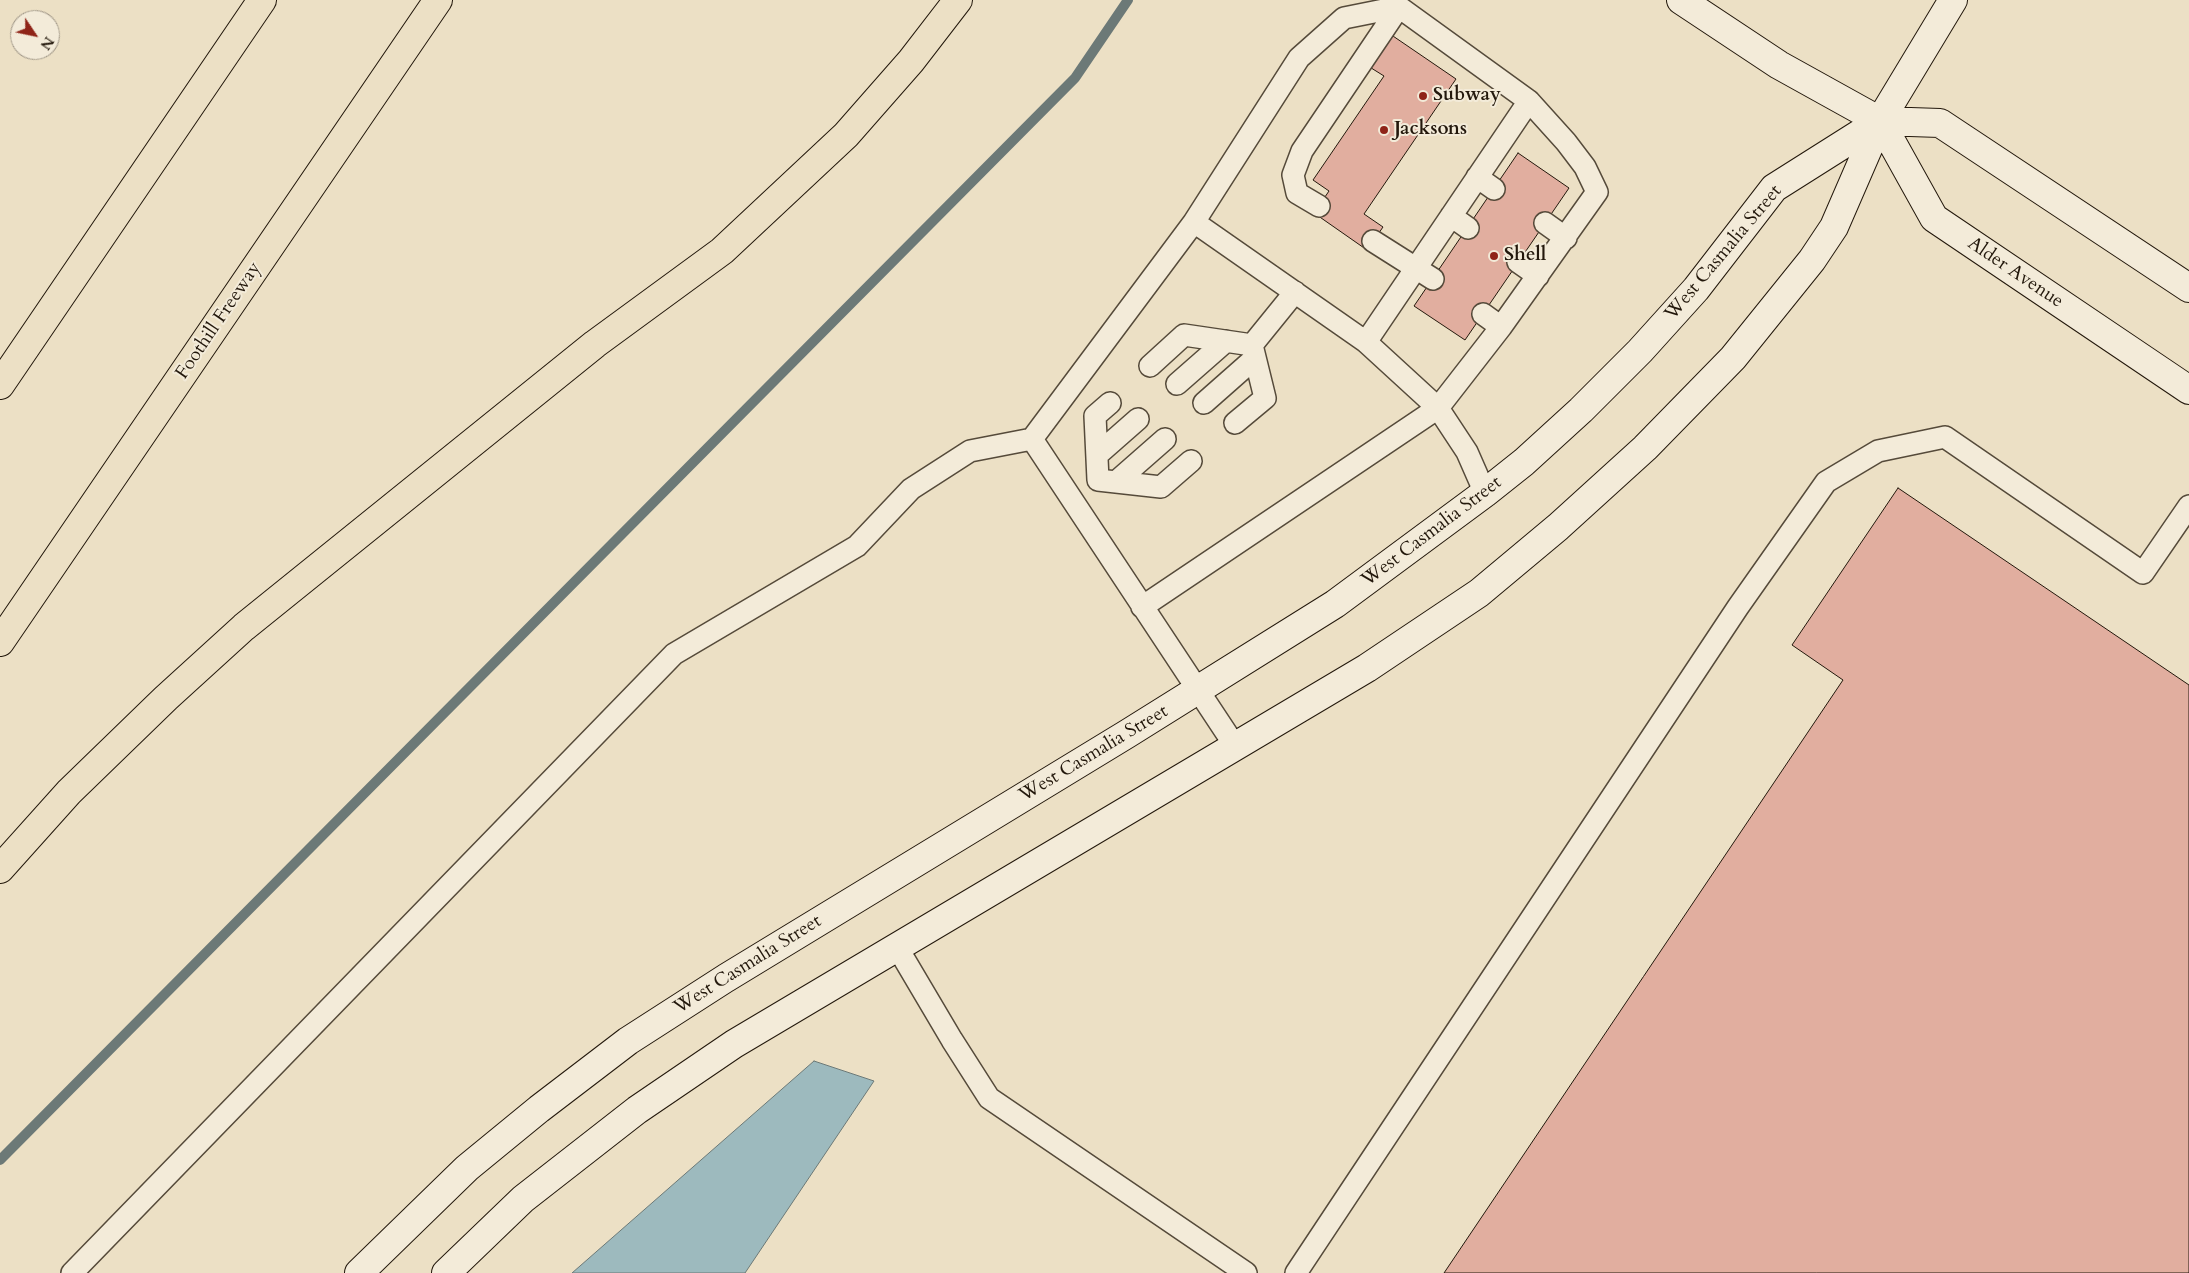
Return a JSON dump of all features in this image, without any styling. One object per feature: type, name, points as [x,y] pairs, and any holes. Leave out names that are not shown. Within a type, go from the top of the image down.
[{"type":"highway","points":[[0,385],[262,0]]},
{"type":"highway","name":"Foothill Freeway","points":[[0,642],[438,0]]},
{"type":"highway","points":[[0,869],[69,792],[166,698],[244,627],[594,344],[722,252],[846,135],[911,61],[958,0]]},
{"type":"street","points":[[1682,0],[1779,65],[1880,121],[1940,123],[2189,288]]},
{"type":"street","points":[[446,1273],[523,1199],[637,1110],[734,1044],[1367,668],[1479,593],[1558,528],[1645,448],[1733,358],[1812,260],[1834,227],[1880,121],[1953,0]]},
{"type":"street","name":"Alder Avenue","points":[[1880,121],[1934,218],[2189,390]]},
{"type":"street","name":"West Casmalia Street","points":[[359,1273],[467,1168],[538,1108],[628,1041],[726,978],[1335,604],[1485,493],[1567,424],[1640,351],[1696,290],[1774,188],[1880,121]]},
{"type":"lane","points":[[1318,206],[1297,193],[1293,175],[1302,151],[1398,7]]},
{"type":"lane","points":[[72,1273],[674,654],[857,546],[911,489],[970,451],[1032,438],[1194,222],[1299,58],[1344,18],[1398,7],[1529,101],[1571,148],[1585,167],[1598,192],[1502,326],[1438,408],[1142,607]]},
{"type":"lane","points":[[1366,342],[1424,274],[1460,222],[1486,183],[1529,101]]},
{"type":"lane","points":[[1194,222],[1366,342],[1438,408],[1467,452],[1485,493]]},
{"type":"lane","points":[[1545,223],[1566,238]]},
{"type":"lane","points":[[1373,241],[1424,274]]},
{"type":"lane","points":[[1518,262],[1538,276]]},
{"type":"lane","points":[[1204,403],[1253,352],[1295,292]]},
{"type":"lane","points":[[1483,314],[1502,326]]},
{"type":"lane","points":[[1150,366],[1184,335],[1226,341],[1253,352]]},
{"type":"lane","points":[[1178,384],[1226,341]]},
{"type":"lane","points":[[1235,423],[1265,398],[1253,352]]},
{"type":"lane","points":[[1107,481],[1097,455],[1095,416],[1110,403]]},
{"type":"lane","points":[[1097,455],[1138,419]]},
{"type":"lane","points":[[1296,1273],[1738,607],[1826,482],[1878,451],[1945,437],[2143,572],[2189,506]]},
{"type":"lane","points":[[1032,438],[1235,746]]},
{"type":"lane","points":[[1072,500],[1107,481],[1165,438]]},
{"type":"lane","points":[[1107,481],[1161,487],[1191,461]]},
{"type":"lane","points":[[897,947],[989,1098],[1246,1273]]},
{"type":"water","points":[[814,1061],[874,1081],[745,1273],[572,1273]]},
{"type":"building","name":"Jacksons","points":[[1390,34],[1456,79],[1364,214],[1383,227],[1367,250],[1314,213],[1329,191],[1313,180],[1384,76],[1368,66]]},
{"type":"building","points":[[1518,153],[1569,188],[1465,340],[1414,306]]},
{"type":"building","points":[[1898,488],[2189,685],[2189,1273],[1444,1273],[1843,680],[1792,645]]},
{"type":"waterway","points":[[0,1160],[1075,78],[1128,0]]},
{"type":"place","name":"Subway","points":[[1423,96]]},
{"type":"place","name":"Jacksons","points":[[1384,130]]},
{"type":"place","name":"Shell","points":[[1494,256]]}]
